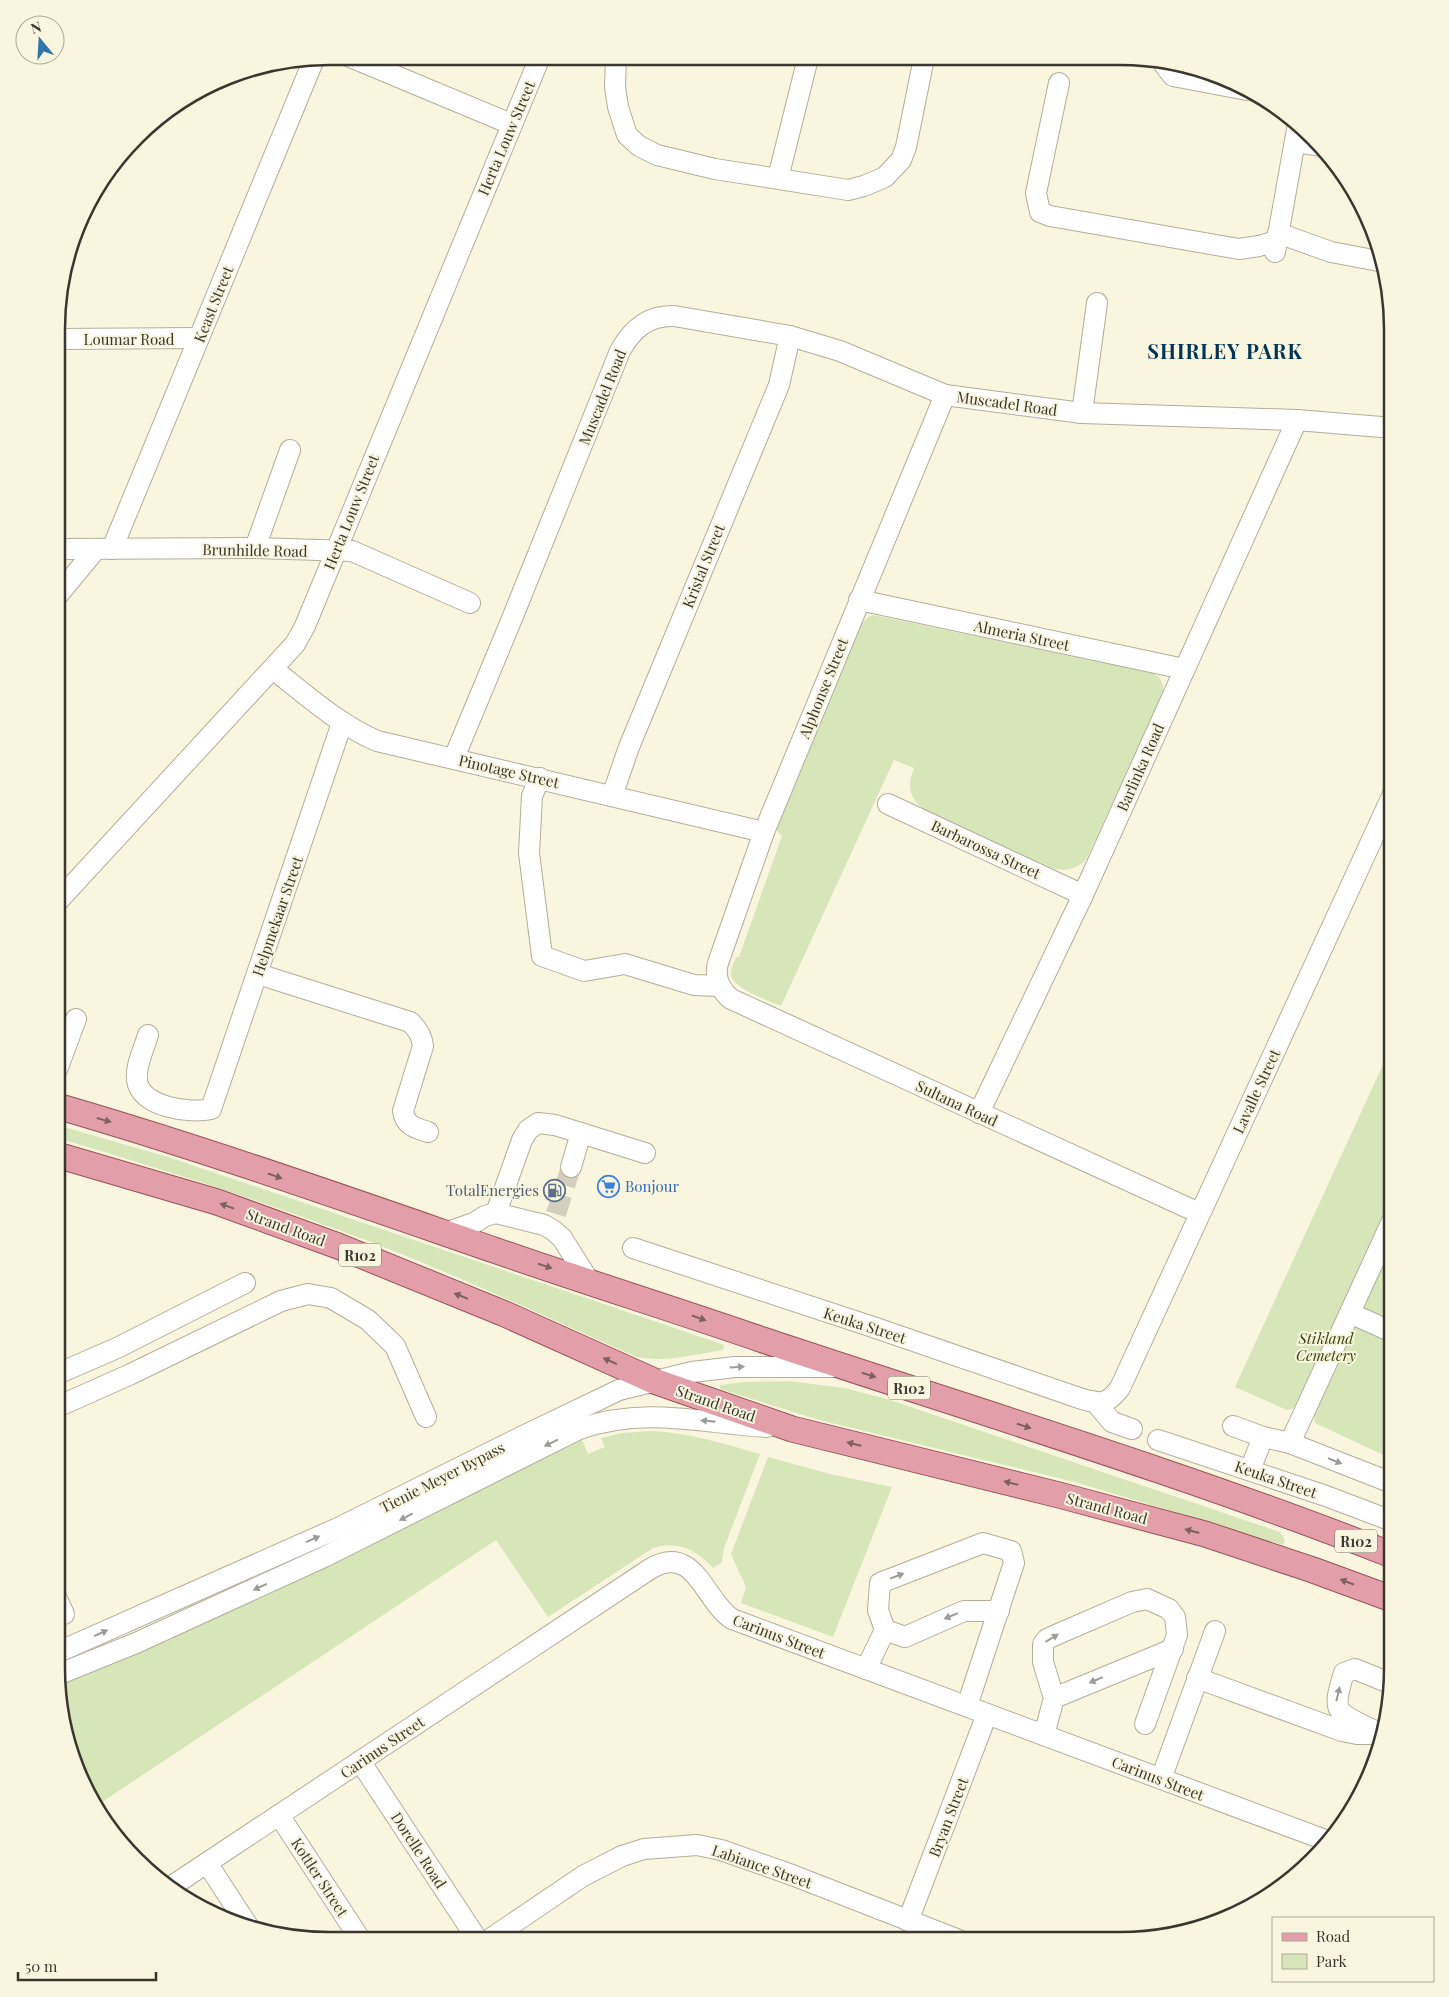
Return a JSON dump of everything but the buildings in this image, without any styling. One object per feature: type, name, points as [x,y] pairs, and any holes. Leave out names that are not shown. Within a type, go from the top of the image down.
[{"type":"main road","name":"R102","points":[[65,1108],[134,1129],[843,1367],[1208,1487],[1384,1552]]},
{"type":"main road","name":"Strand Road","points":[[65,1157],[217,1202],[338,1246],[505,1314],[654,1381],[792,1428],[1205,1534],[1384,1596]]},
{"type":"street","points":[[383,65],[511,124]]},
{"type":"street","name":"Herta Louw Street","points":[[65,893],[295,644],[305,626],[537,65]]},
{"type":"street","points":[[616,65],[615,87],[618,107],[628,135],[639,146],[657,155],[696,165],[848,190],[864,186],[885,177],[900,160],[906,147],[923,65]]},
{"type":"street","points":[[778,178],[806,65]]},
{"type":"street","name":"Keast Street","points":[[65,588],[104,549],[199,338],[311,66]]},
{"type":"street","points":[[1168,69],[1173,76],[1221,85]]},
{"type":"street","points":[[1059,82],[1036,193],[1040,212],[1050,216],[1239,249],[1276,242],[1375,260]]},
{"type":"street","points":[[1276,242],[1297,133]]},
{"type":"street","points":[[1082,413],[1098,303]]},
{"type":"street","name":"Muscadel Road","points":[[454,758],[620,351],[627,338],[638,327],[650,320],[662,316],[674,316],[790,336],[840,351],[945,394],[1082,413],[1297,420],[1384,427]]},
{"type":"street","name":"Kristal Street","points":[[612,796],[636,729],[779,385],[790,336]]},
{"type":"street","name":"Loumar Road","points":[[65,339],[199,338]]},
{"type":"street","name":"Alphonse Street","points":[[720,986],[716,971],[718,963],[764,832],[945,394]]},
{"type":"street","name":"Barlinka Road","points":[[979,1113],[1083,895],[1184,669],[1288,444],[1297,420]]},
{"type":"street","points":[[255,548],[290,450]]},
{"type":"street","name":"Brunhilde Road","points":[[65,549],[255,548],[352,551],[470,603]]},
{"type":"street","name":"Almeria Street","points":[[859,600],[1184,669]]},
{"type":"street","name":"Pinotage Street","points":[[273,669],[342,723],[377,741],[764,832]]},
{"type":"street","name":"Helpmekaar Street","points":[[148,1035],[137,1074],[138,1084],[146,1096],[157,1103],[191,1112],[210,1109],[258,974],[342,723]]},
{"type":"street","points":[[540,778],[532,796],[530,853],[542,956],[584,971],[624,964],[694,986],[720,986]]},
{"type":"street","name":"Barbarossa Street","points":[[888,804],[1083,895]]},
{"type":"street","name":"Lavalle Street","points":[[1096,1403],[1109,1400],[1120,1388],[1384,811]]},
{"type":"street","points":[[258,974],[410,1022],[415,1026],[422,1038],[423,1046],[403,1111],[411,1126],[428,1132]]},
{"type":"street","name":"Sultana Road","points":[[720,986],[723,993],[731,999],[1199,1213]]},
{"type":"street","points":[[65,1049],[76,1019]]},
{"type":"street","points":[[496,1213],[528,1130],[538,1123],[545,1123],[581,1133],[644,1153]]},
{"type":"street","points":[[571,1167],[581,1133]]},
{"type":"street","points":[[445,1233],[496,1213],[518,1218],[554,1222],[589,1281]]},
{"type":"street","name":"Keuka Street","points":[[633,1248],[1096,1403]]},
{"type":"street","points":[[1290,1443],[1350,1313],[1384,1260]]},
{"type":"street","points":[[65,1371],[117,1348],[245,1283]]},
{"type":"street","points":[[65,1403],[131,1374],[281,1301],[308,1294],[331,1298],[339,1302],[368,1320],[395,1346],[426,1417]]},
{"type":"street","points":[[1350,1313],[1384,1328]]},
{"type":"street","name":"Tienie Meyer Bypass","points":[[65,1649],[338,1528],[619,1390],[692,1372],[735,1367],[843,1367]]},
{"type":"street","points":[[1096,1403],[1112,1422],[1132,1429]]},
{"type":"street","name":"Tienie Meyer Bypass","points":[[65,1672],[145,1639],[324,1557],[579,1429],[636,1416],[669,1417],[792,1428]]},
{"type":"street","points":[[1233,1426],[1263,1437],[1290,1443],[1384,1480]]},
{"type":"street","points":[[1250,1470],[1263,1437]]},
{"type":"street","name":"Keuka Street","points":[[1158,1440],[1250,1470],[1384,1518]]},
{"type":"street","points":[[866,1669],[885,1630],[878,1610],[880,1583],[983,1543],[1011,1551],[1014,1563],[967,1706]]},
{"type":"street","name":"Carinus Street","points":[[176,1883],[650,1569],[662,1563],[677,1563],[692,1570],[720,1609],[732,1619],[1322,1839]]},
{"type":"street","points":[[1044,1735],[1054,1698],[1043,1662],[1043,1644],[1047,1639],[1058,1634],[1132,1602],[1147,1599],[1169,1609],[1176,1617],[1178,1635],[1145,1724]]},
{"type":"street","points":[[885,1630],[904,1636],[964,1611],[999,1611]]},
{"type":"street","points":[[1160,1779],[1215,1631]]},
{"type":"street","points":[[1054,1698],[1173,1649]]},
{"type":"street","points":[[1132,1665],[1160,1686]]},
{"type":"street","points":[[1376,1731],[1347,1717],[1339,1711],[1336,1703],[1344,1673],[1350,1670],[1355,1669],[1383,1680]]},
{"type":"street","points":[[1197,1678],[1342,1731],[1357,1734],[1376,1734]]},
{"type":"street","name":"Bryan Street","points":[[908,1921],[987,1714]]},
{"type":"street","name":"Dorelle Road","points":[[360,1761],[473,1932]]},
{"type":"street","name":"Kottler Street","points":[[279,1815],[355,1932]]},
{"type":"street","name":"Labiance Street","points":[[500,1932],[582,1876],[622,1856],[644,1849],[697,1845],[721,1850],[792,1875],[938,1932]]},
{"type":"street","points":[[207,1863],[242,1917]]},
{"type":"green space","points":[[873,615],[1154,673],[1162,681],[1163,693],[1086,860],[1070,869],[1052,868],[925,810],[916,801],[911,791],[910,786],[914,768],[894,760],[781,1006],[745,990],[734,981],[731,976],[732,969],[736,957],[739,957],[782,836],[776,829],[860,625]]},
{"type":"green space","name":"Stikland Cemetery","points":[[1384,1062],[1384,1455],[1315,1423],[1314,1414],[1295,1406],[1287,1410],[1235,1387]]},
{"type":"green space","points":[[65,1127],[168,1157],[666,1325],[724,1345],[723,1350],[667,1359],[634,1356],[397,1252],[287,1211],[65,1140]]},
{"type":"green space","points":[[789,1381],[844,1388],[887,1399],[1280,1532],[1285,1540],[1283,1545],[1075,1482],[819,1420],[720,1389],[720,1385],[745,1382]]},
{"type":"green space","points":[[651,1431],[693,1436],[760,1454],[724,1548],[722,1562],[713,1568],[700,1556],[686,1548],[671,1545],[653,1548],[548,1617],[496,1540],[101,1802],[85,1769],[74,1736],[67,1703],[66,1680],[580,1435],[588,1454],[605,1447],[601,1438],[622,1433]]},
{"type":"green space","points":[[768,1457],[830,1474],[892,1487],[833,1637],[741,1603],[746,1587],[731,1554]]},
{"type":"tunnel","points":[[556,1214],[571,1167]]},
{"type":"place","name":"Bonjour","points":[[609,1186]]},
{"type":"place","name":"TotalEnergies","points":[[555,1190]]},
{"type":"district","name":"SHIRLEY PARK","points":[[1225,350]]}]
